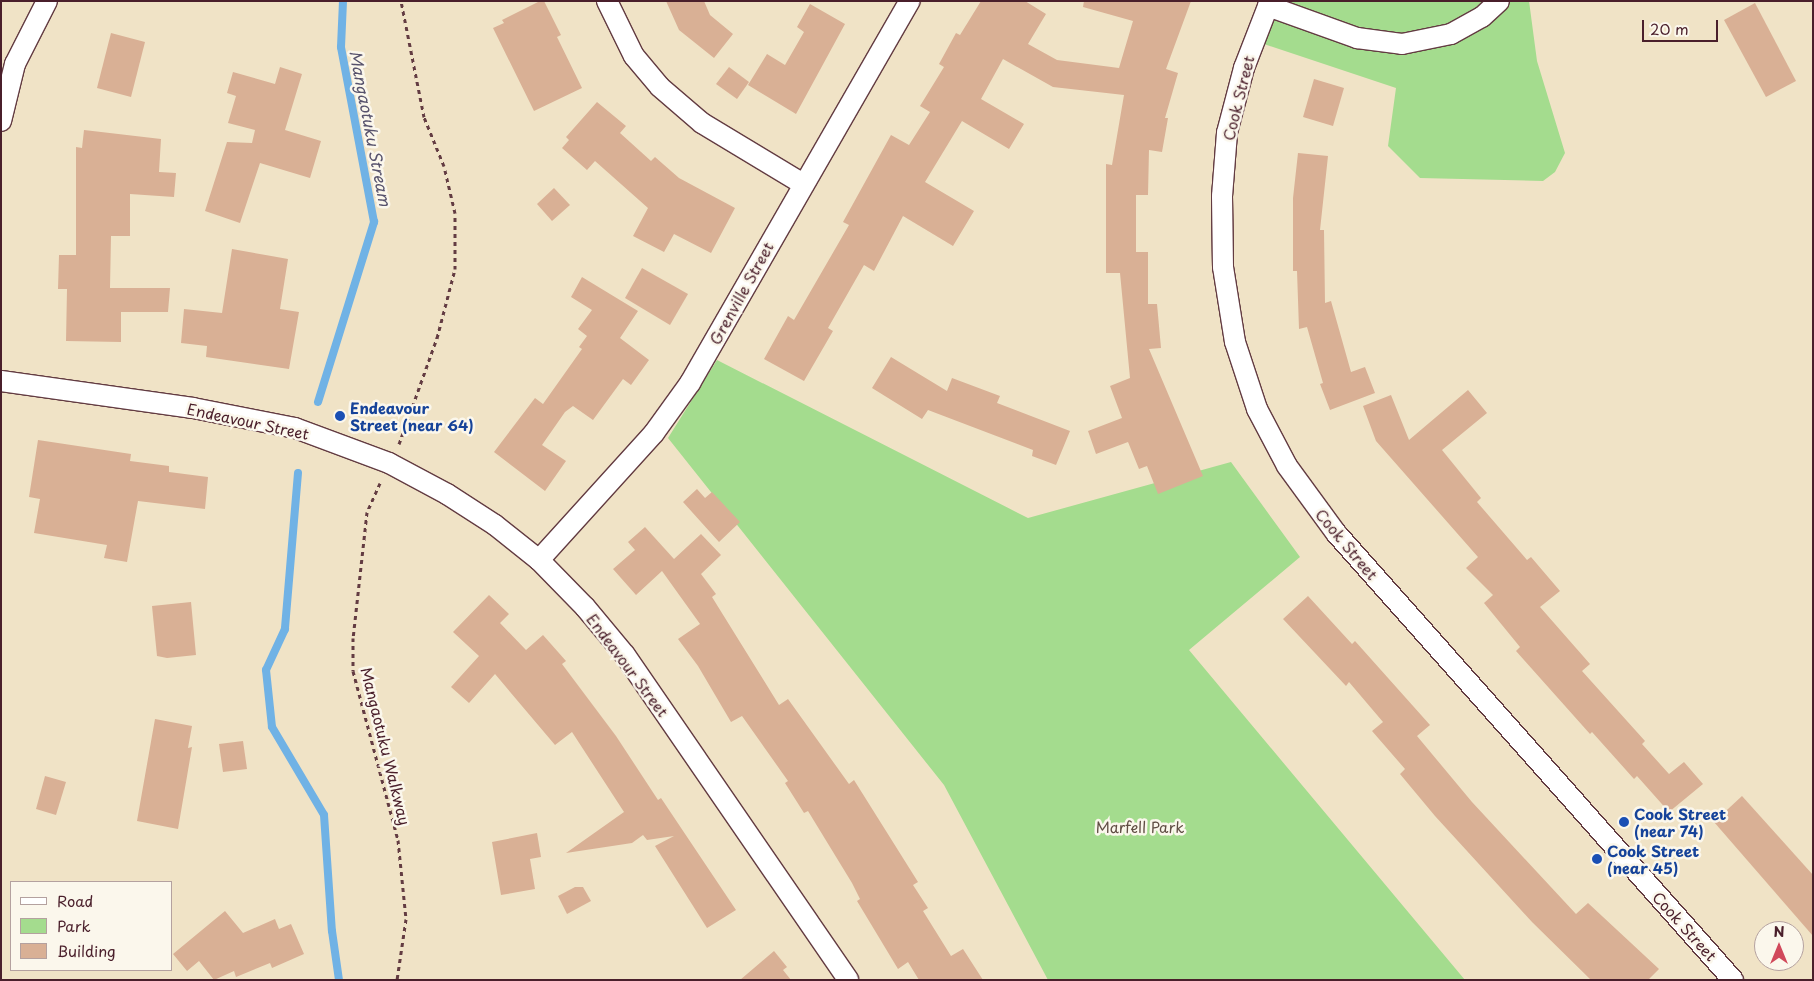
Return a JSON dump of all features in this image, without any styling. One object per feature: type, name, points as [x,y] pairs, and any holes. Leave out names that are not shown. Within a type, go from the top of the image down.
[{"type":"street","points":[[1,122],[15,64],[47,1]]},
{"type":"street","points":[[607,1],[634,56],[660,87],[702,124],[803,184]]},
{"type":"street","name":"Grenville Street","points":[[539,560],[654,433],[690,384],[803,184],[910,1]]},
{"type":"street","points":[[1269,3],[1357,38],[1402,44],[1451,34],[1482,17],[1499,1]]},
{"type":"street","name":"Cook Street","points":[[1269,3],[1244,68],[1227,133],[1222,196],[1223,267],[1235,342],[1257,409],[1286,466],[1336,533],[1733,980]]},
{"type":"street","name":"Endeavour Street","points":[[1,381],[193,408],[295,428],[389,463],[447,494],[539,560],[585,607],[625,655],[848,980]]},
{"type":"path","name":"Mangaotuku Walkway","points":[[397,980],[406,919],[398,840],[353,671],[353,638],[367,512],[389,463],[437,338],[455,269],[455,213],[444,166],[424,117],[401,1]]},
{"type":"green space","points":[[1269,1],[1529,1],[1537,61],[1565,153],[1555,172],[1543,181],[1420,178],[1388,146],[1396,88],[1255,41]]},
{"type":"green space","name":"Marfell Park","points":[[717,360],[1028,518],[1231,462],[1300,557],[1189,650],[1465,980],[1048,980],[944,785],[668,438]]},
{"type":"building","points":[[540,1],[544,1],[561,35],[557,37],[582,88],[534,111],[493,28],[504,23],[502,20]]},
{"type":"building","points":[[666,1],[704,1],[710,15],[733,34],[714,58],[679,30]]},
{"type":"building","points":[[981,1],[1025,1],[1046,14],[1028,44],[1057,60],[1119,68],[1133,21],[1083,7],[1084,1],[1191,1],[1166,69],[1178,73],[1165,118],[1168,118],[1162,152],[1149,150],[1148,195],[1136,195],[1136,252],[1148,252],[1148,304],[1157,304],[1161,348],[1149,349],[1203,476],[1158,494],[1147,466],[1139,469],[1128,442],[1096,454],[1088,431],[1122,418],[1110,386],[1130,378],[1120,273],[1106,273],[1106,164],[1112,165],[1124,95],[1053,87],[1003,59],[981,99],[1024,124],[1009,149],[962,121],[925,182],[974,211],[953,246],[903,216],[874,271],[864,265],[828,328],[833,331],[804,381],[764,359],[788,316],[794,320],[849,225],[843,222],[891,135],[909,145],[930,112],[920,106],[944,67],[939,64],[956,33],[960,35]]},
{"type":"building","points":[[1755,3],[1796,81],[1766,97],[1724,20]]},
{"type":"building","points":[[810,4],[845,24],[796,114],[748,85],[767,54],[785,65],[804,32],[797,27]]},
{"type":"building","points":[[111,33],[145,42],[131,97],[97,88]]},
{"type":"building","points":[[280,67],[302,74],[285,130],[321,141],[310,178],[260,163],[240,223],[205,211],[227,142],[252,143],[255,130],[228,123],[236,96],[227,93],[233,72],[275,84]]},
{"type":"building","points":[[729,67],[749,82],[737,99],[716,84]]},
{"type":"building","points":[[1314,79],[1344,88],[1333,126],[1303,117]]},
{"type":"building","points":[[597,102],[626,126],[620,133],[651,161],[655,157],[679,178],[735,208],[711,253],[674,234],[664,252],[633,236],[648,208],[595,161],[587,170],[562,148],[569,140],[566,137]]},
{"type":"building","points":[[84,130],[161,139],[159,172],[176,173],[174,197],[130,194],[130,236],[111,236],[110,288],[170,288],[168,312],[121,312],[121,342],[66,341],[67,289],[58,289],[59,255],[76,255],[76,147],[82,148]]},
{"type":"building","points":[[1298,153],[1328,156],[1320,230],[1324,230],[1325,303],[1331,301],[1351,372],[1365,367],[1375,393],[1330,410],[1320,384],[1323,383],[1307,327],[1299,329],[1297,271],[1293,271],[1293,198]]},
{"type":"building","points":[[554,188],[570,205],[552,221],[537,204]]},
{"type":"building","points":[[232,249],[288,259],[280,309],[299,312],[289,369],[206,357],[207,346],[181,343],[184,309],[222,313]]},
{"type":"building","points":[[642,268],[688,294],[670,325],[625,298]]},
{"type":"building","points":[[582,277],[638,311],[620,338],[649,360],[631,385],[623,379],[593,420],[573,406],[565,412],[542,445],[566,461],[545,491],[494,452],[535,398],[543,404],[582,349],[579,347],[587,336],[578,329],[592,310],[571,297]]},
{"type":"building","points":[[891,357],[947,391],[952,378],[1000,396],[997,403],[1070,431],[1056,465],[1032,456],[1033,450],[928,410],[922,419],[872,388]]},
{"type":"building","points":[[1468,390],[1487,413],[1442,450],[1481,498],[1477,502],[1527,560],[1531,557],[1560,591],[1540,607],[1590,664],[1582,671],[1645,741],[1642,744],[1669,774],[1684,762],[1703,784],[1669,812],[1637,776],[1634,779],[1592,732],[1590,734],[1516,651],[1520,647],[1484,603],[1493,595],[1466,568],[1478,557],[1376,441],[1363,406],[1391,395],[1409,440]]},
{"type":"building","points":[[38,440],[131,454],[130,461],[169,466],[169,472],[208,477],[205,509],[138,501],[127,562],[104,558],[107,545],[34,533],[40,499],[29,497]]},
{"type":"building","points":[[697,489],[705,498],[712,492],[740,522],[719,542],[683,502]]},
{"type":"building","points":[[645,527],[674,559],[701,534],[721,555],[701,574],[716,594],[712,597],[779,705],[788,699],[849,784],[854,780],[918,882],[913,885],[928,908],[923,911],[951,956],[963,949],[983,980],[919,980],[908,962],[898,969],[857,901],[860,899],[852,883],[808,811],[804,813],[785,783],[788,781],[742,716],[731,722],[698,666],[678,639],[700,624],[662,571],[636,595],[613,569],[635,550],[628,542]]},
{"type":"building","points":[[489,595],[509,614],[500,623],[526,650],[543,635],[566,661],[562,664],[616,736],[658,800],[661,798],[736,910],[707,928],[655,846],[674,836],[647,840],[643,835],[632,843],[566,853],[624,812],[572,732],[555,745],[495,674],[469,703],[451,687],[479,656],[453,632]]},
{"type":"building","points":[[1308,596],[1352,644],[1355,641],[1430,725],[1417,736],[1472,802],[1576,914],[1588,903],[1659,969],[1648,980],[1591,980],[1532,922],[1435,816],[1400,774],[1405,769],[1372,731],[1383,722],[1349,682],[1346,686],[1283,619]]},
{"type":"building","points":[[191,602],[196,655],[167,658],[157,656],[152,606]]},
{"type":"building","points":[[155,719],[192,726],[188,748],[192,747],[178,829],[137,821]]},
{"type":"building","points":[[243,741],[247,769],[223,772],[219,744]]},
{"type":"building","points":[[45,776],[66,782],[56,815],[36,809]]},
{"type":"building","points":[[1742,796],[1813,875],[1813,936],[1804,926],[1804,921],[1800,921],[1714,822]]},
{"type":"building","points":[[537,833],[541,857],[530,859],[535,889],[501,895],[492,842]]},
{"type":"building","points":[[575,887],[583,887],[591,901],[567,914],[558,896]]},
{"type":"building","points":[[225,911],[243,933],[275,919],[279,929],[291,924],[304,954],[272,968],[270,963],[236,977],[234,971],[214,980],[199,961],[187,971],[173,954]]},
{"type":"building","points":[[774,951],[787,967],[783,970],[791,980],[740,980]]},
{"type":"waterway","name":"Mangaotuku Stream","points":[[318,402],[374,222],[341,47],[343,1]]},
{"type":"waterway","name":"Mangaotuku Stream","points":[[298,473],[285,629],[266,670],[272,727],[324,815],[332,931],[339,980]]},
{"type":"place","name":"Endeavour Street (near 64)","points":[[340,416]]},
{"type":"place","name":"Cook Street (near 74)","points":[[1624,822]]},
{"type":"place","name":"Cook Street (near 45)","points":[[1597,859]]}]
